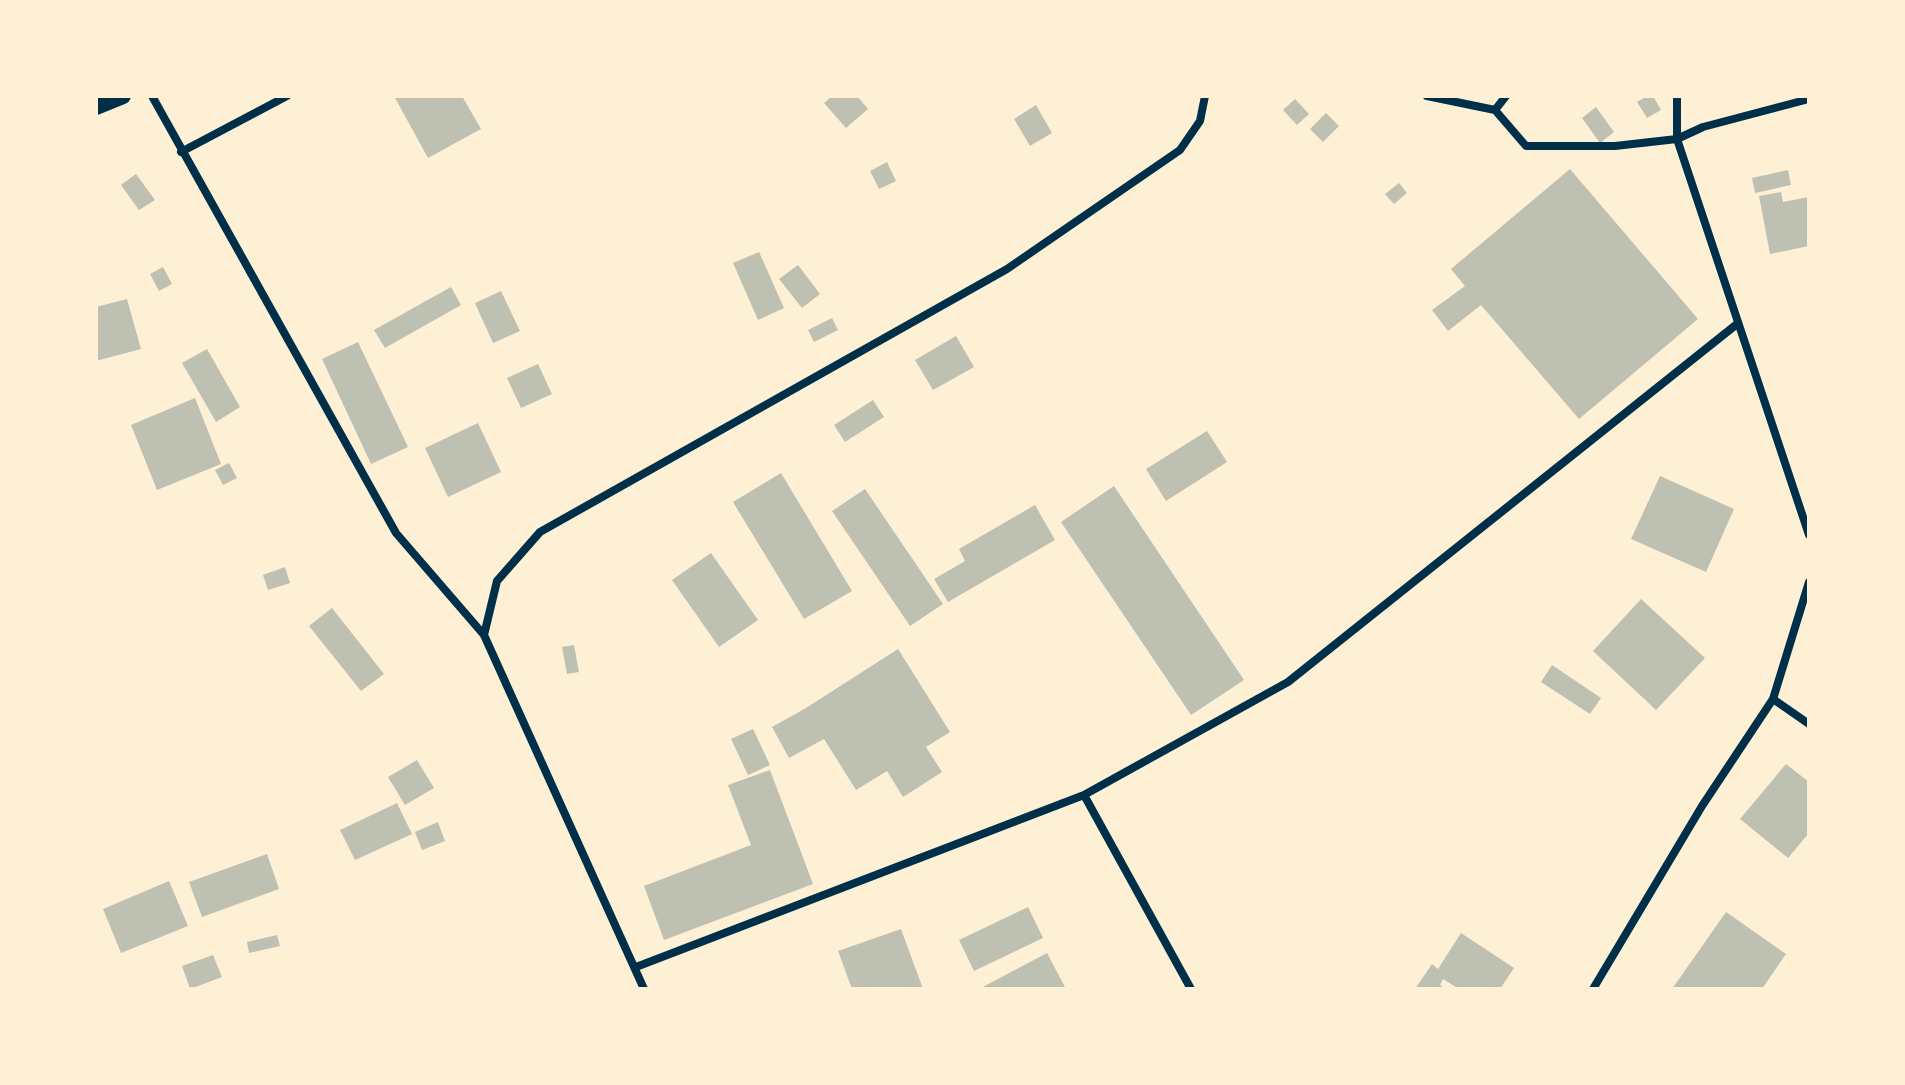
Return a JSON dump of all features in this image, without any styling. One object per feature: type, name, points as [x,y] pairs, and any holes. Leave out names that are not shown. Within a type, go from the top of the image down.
[{"type":"main road","points":[[96,107],[123,96]]},
{"type":"street","points":[[152,96],[396,533],[484,635],[644,989]]},
{"type":"street","points":[[181,152],[287,96]]},
{"type":"street","points":[[484,635],[497,581],[540,532],[1007,269],[1180,150],[1200,121],[1205,96]]},
{"type":"street","points":[[1427,96],[1495,110],[1526,146],[1615,146],[1677,139],[1703,127],[1809,99]]},
{"type":"street","points":[[1495,110],[1506,96]]},
{"type":"street","points":[[1677,96],[1677,139],[1809,535]]},
{"type":"street","points":[[636,967],[1084,795],[1288,682],[1737,324]]},
{"type":"street","points":[[1593,989],[1702,806],[1773,699],[1809,582]]},
{"type":"street","points":[[1773,699],[1809,724]]},
{"type":"street","points":[[1084,795],[1191,989]]},
{"type":"building","points":[[394,96],[462,96],[481,129],[428,158]]},
{"type":"building","points":[[832,96],[857,96],[868,109],[846,128],[824,103]]},
{"type":"building","points":[[1653,96],[1661,110],[1647,118],[1637,102]]},
{"type":"building","points":[[1295,99],[1309,114],[1297,125],[1283,110]]},
{"type":"building","points":[[1036,105],[1052,133],[1030,146],[1014,119]]},
{"type":"building","points":[[1596,107],[1614,132],[1600,143],[1582,118]]},
{"type":"building","points":[[1326,113],[1339,126],[1323,142],[1310,129]]},
{"type":"building","points":[[887,162],[896,181],[879,189],[870,171]]},
{"type":"building","points":[[1570,169],[1698,319],[1579,419],[1481,305],[1448,331],[1432,310],[1465,286],[1451,269]]},
{"type":"building","points":[[1788,170],[1791,185],[1755,193],[1752,178]]},
{"type":"building","points":[[136,174],[155,200],[139,210],[121,185]]},
{"type":"building","points":[[1399,183],[1407,193],[1394,204],[1385,194]]},
{"type":"building","points":[[1781,192],[1783,202],[1809,197],[1809,246],[1770,254],[1759,196]]},
{"type":"building","points":[[759,252],[784,308],[758,320],[733,263]]},
{"type":"building","points":[[798,265],[820,294],[802,308],[779,279]]},
{"type":"building","points":[[163,267],[172,284],[159,291],[150,274]]},
{"type":"building","points":[[451,287],[461,305],[385,348],[374,330]]},
{"type":"building","points":[[501,291],[520,331],[493,343],[475,303]]},
{"type":"building","points":[[127,299],[141,349],[96,361],[96,307]]},
{"type":"building","points":[[832,318],[838,330],[814,342],[808,330]]},
{"type":"building","points":[[956,336],[974,367],[933,390],[915,360]]},
{"type":"building","points":[[358,342],[408,447],[371,464],[322,359]]},
{"type":"building","points":[[207,349],[240,407],[216,422],[182,363]]},
{"type":"building","points":[[538,364],[552,394],[521,408],[507,378]]},
{"type":"building","points":[[195,398],[221,464],[157,490],[131,425]]},
{"type":"building","points":[[873,400],[884,417],[845,442],[834,425]]},
{"type":"building","points":[[478,423],[501,472],[448,497],[425,448]]},
{"type":"building","points":[[1207,431],[1227,462],[1166,501],[1146,469]]},
{"type":"building","points":[[229,463],[237,478],[223,485],[215,470]]},
{"type":"building","points":[[781,473],[852,591],[804,619],[733,502]]},
{"type":"building","points":[[1660,476],[1734,509],[1706,572],[1631,539]]},
{"type":"building","points":[[1114,486],[1244,680],[1191,715],[1061,522]]},
{"type":"building","points":[[865,489],[943,604],[910,626],[832,511]]},
{"type":"building","points":[[1035,505],[1055,540],[948,602],[934,579],[965,561],[959,549]]},
{"type":"building","points":[[711,553],[758,620],[719,647],[672,580]]},
{"type":"building","points":[[285,567],[290,583],[268,590],[263,575]]},
{"type":"building","points":[[1641,599],[1705,658],[1656,710],[1593,651]]},
{"type":"building","points":[[332,608],[384,674],[361,691],[309,626]]},
{"type":"building","points":[[574,645],[579,672],[567,674],[562,647]]},
{"type":"building","points":[[898,649],[950,732],[926,747],[942,772],[903,797],[887,771],[856,790],[824,739],[789,758],[772,727]]},
{"type":"building","points":[[1552,665],[1601,698],[1590,714],[1541,682]]},
{"type":"building","points":[[753,729],[770,765],[748,775],[731,739]]},
{"type":"building","points":[[417,760],[434,788],[405,805],[388,777]]},
{"type":"building","points":[[1786,764],[1809,782],[1809,833],[1788,858],[1740,819]]},
{"type":"building","points":[[770,770],[813,884],[664,940],[644,886],[751,845],[728,785]]},
{"type":"building","points":[[397,803],[412,834],[355,860],[340,830]]},
{"type":"building","points":[[438,822],[445,841],[422,850],[415,832]]},
{"type":"building","points":[[267,854],[279,889],[202,917],[189,882]]},
{"type":"building","points":[[169,881],[188,926],[121,953],[103,909]]},
{"type":"building","points":[[1028,907],[1043,938],[974,971],[959,940]]},
{"type":"building","points":[[1726,912],[1786,954],[1762,989],[1672,989]]},
{"type":"building","points":[[901,929],[923,989],[852,989],[838,951]]},
{"type":"building","points":[[1461,933],[1514,968],[1500,989],[1459,989],[1443,979],[1440,985],[1446,989],[1415,989],[1432,964],[1438,969]]},
{"type":"building","points":[[277,935],[280,946],[249,953],[247,942]]},
{"type":"building","points":[[1047,953],[1066,989],[979,989]]},
{"type":"building","points":[[213,955],[222,977],[190,989],[182,966]]}]
